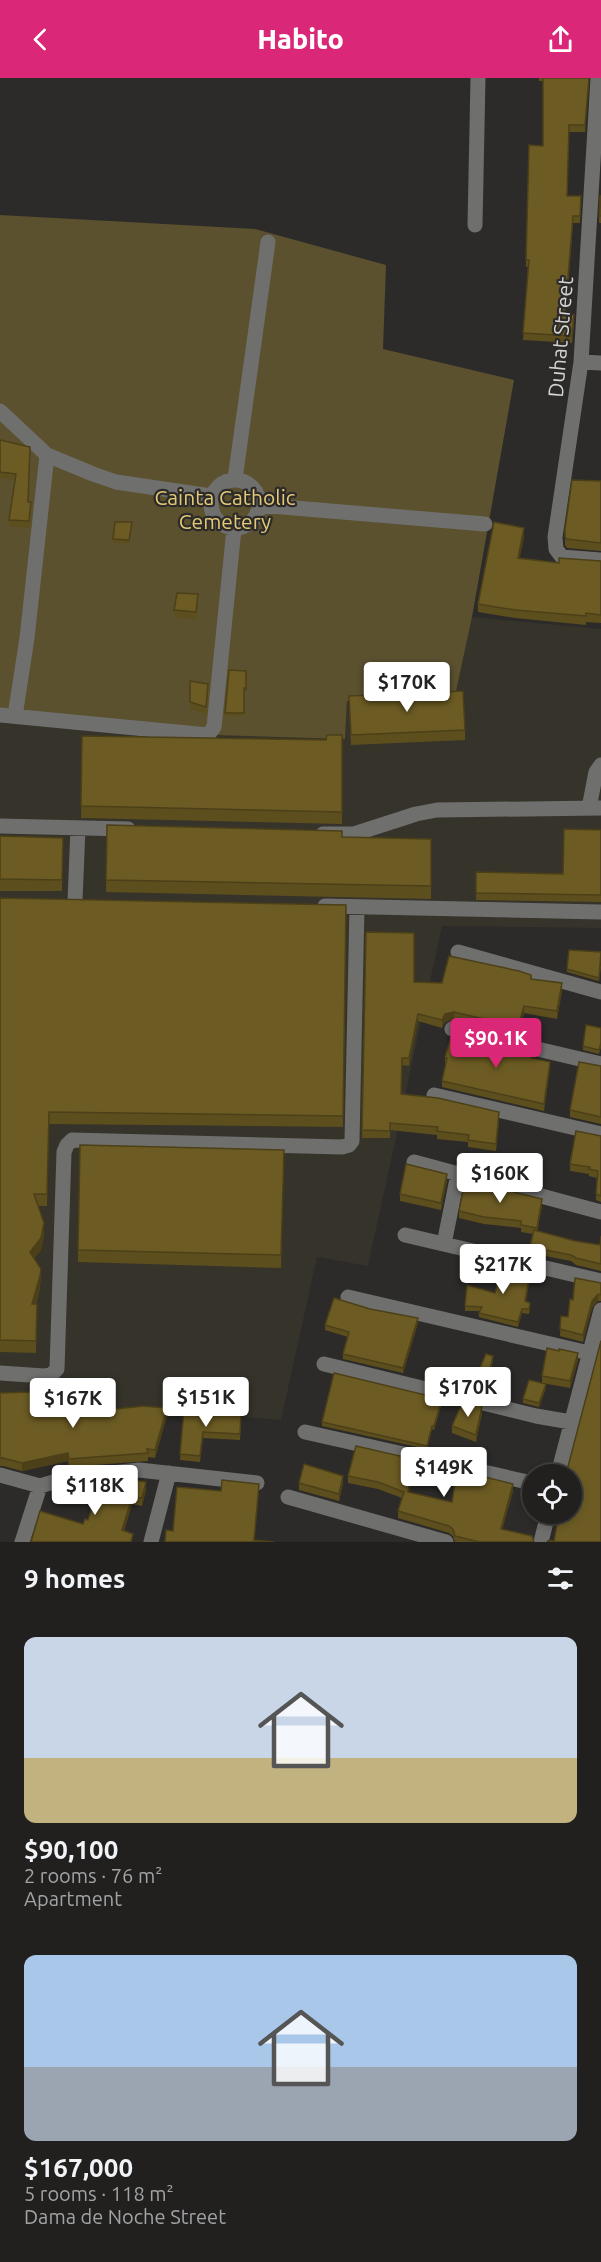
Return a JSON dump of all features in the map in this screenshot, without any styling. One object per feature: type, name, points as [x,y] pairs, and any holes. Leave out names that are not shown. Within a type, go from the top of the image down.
[{"type":"street","points":[[475,225],[478,78]]},
{"type":"street","name":"Duhat Street","points":[[598,78],[581,362],[555,537],[556,549],[562,556],[601,560]]},
{"type":"street","points":[[235,479],[268,242]]},
{"type":"street","points":[[581,362],[601,363]]},
{"type":"street","points":[[0,411],[47,455],[116,482],[212,496]]},
{"type":"street","points":[[47,455],[27,638],[8,715],[208,735],[214,727],[234,529]]},
{"type":"street","points":[[235,479],[243,481],[255,490],[259,505],[254,519],[248,525],[234,529],[226,527],[214,518],[210,504],[212,496],[221,484],[235,479]]},
{"type":"street","points":[[259,505],[485,524]]},
{"type":"street","points":[[308,833],[354,834],[416,814],[437,810],[595,808],[596,772],[601,765]]},
{"type":"street","points":[[0,826],[147,830]]},
{"type":"street","points":[[75,901],[78,828]]},
{"type":"street","points":[[310,906],[601,912]]},
{"type":"street","points":[[0,1373],[44,1376],[51,1375],[57,1369],[64,1152],[72,1140],[342,1147],[349,1145],[352,1141],[357,907]]},
{"type":"street","points":[[458,952],[601,992]]},
{"type":"street","points":[[452,1029],[601,1064]]},
{"type":"street","points":[[434,1095],[601,1134]]},
{"type":"street","points":[[414,1162],[601,1212]]},
{"type":"street","points":[[444,1244],[458,1174]]},
{"type":"street","points":[[405,1235],[601,1281]]},
{"type":"street","points":[[348,1297],[589,1353]]},
{"type":"street","points":[[560,1464],[601,1310]]},
{"type":"street","points":[[324,1364],[536,1416],[571,1422]]},
{"type":"street","points":[[305,1432],[522,1481]]},
{"type":"street","points":[[0,1475],[40,1486],[67,1478],[139,1470],[257,1483]]},
{"type":"street","points":[[151,1542],[169,1473]]},
{"type":"street","points":[[22,1542],[40,1486]]},
{"type":"street","points":[[288,1497],[446,1542]]},
{"type":"street","points":[[541,1542],[546,1524]]},
{"type":"shaded area","points":[[472,617],[601,629],[601,928],[442,926],[368,1266],[317,1257],[281,1420],[161,1410],[71,1420],[0,1416],[0,712],[345,739],[347,701],[455,696]]},
{"type":"green space","name":"Cainta Catholic Cemetery","points":[[0,215],[255,229],[386,265],[383,349],[514,380],[472,617],[455,696],[347,701],[345,739],[214,735],[0,712]]},
{"type":"building","points":[[543,78],[589,78],[585,125],[569,125],[567,196],[581,196],[580,216],[573,216],[565,314],[574,315],[572,336],[523,333],[529,260],[526,260],[529,145],[543,146]]},
{"type":"building","points":[[600,196],[601,216],[599,216]]},
{"type":"building","points":[[0,440],[30,447],[29,521],[9,520],[16,474],[0,472]]},
{"type":"building","points":[[572,480],[601,481],[601,543],[565,537]]},
{"type":"building","points":[[115,522],[132,522],[129,540],[113,539]]},
{"type":"building","points":[[494,522],[524,528],[518,558],[559,563],[559,558],[601,561],[601,615],[586,613],[586,616],[515,610],[478,604]]},
{"type":"building","points":[[177,593],[198,594],[196,612],[174,610]]},
{"type":"building","points":[[229,670],[246,671],[244,713],[225,713]]},
{"type":"building","points":[[190,681],[208,684],[206,707],[190,702]]},
{"type":"building","points":[[463,691],[465,730],[351,735],[349,696]]},
{"type":"building","points":[[327,735],[342,735],[342,812],[81,806],[82,736],[326,740]]},
{"type":"building","points":[[107,825],[342,831],[342,837],[431,839],[431,886],[106,880]]},
{"type":"building","points":[[564,829],[601,830],[601,895],[476,893],[476,872],[563,874]]},
{"type":"building","points":[[0,836],[63,838],[62,880],[0,879]]},
{"type":"building","points":[[0,898],[346,905],[343,1116],[49,1112],[47,1194],[34,1194],[44,1223],[41,1238],[30,1252],[41,1269],[32,1304],[37,1304],[36,1341],[0,1340]]},
{"type":"building","points":[[366,932],[414,933],[414,982],[442,983],[449,956],[519,971],[531,975],[531,979],[562,983],[557,1011],[524,1006],[518,1027],[454,1012],[445,1014],[442,1020],[418,1014],[409,1058],[402,1058],[401,1094],[438,1098],[499,1112],[496,1144],[468,1140],[469,1135],[437,1131],[438,1127],[390,1123],[390,1131],[362,1130]]},
{"type":"building","points":[[569,950],[601,952],[599,978],[567,969]]},
{"type":"building","points":[[586,1025],[601,1028],[599,1050],[583,1046]]},
{"type":"building","points":[[452,1033],[533,1052],[531,1058],[550,1062],[544,1104],[442,1081],[447,1058],[445,1057]]},
{"type":"building","points":[[579,1062],[601,1066],[601,1117],[570,1110]]},
{"type":"building","points":[[576,1131],[601,1136],[601,1196],[596,1194],[598,1171],[589,1169],[590,1167],[570,1164]]},
{"type":"building","points":[[80,1145],[284,1150],[281,1255],[78,1250]]},
{"type":"building","points":[[406,1164],[447,1174],[441,1203],[400,1194]]},
{"type":"building","points":[[465,1181],[491,1186],[490,1189],[506,1190],[542,1199],[537,1228],[521,1225],[521,1221],[484,1217],[459,1211]]},
{"type":"building","points":[[534,1230],[600,1245],[601,1236],[601,1264],[530,1247]]},
{"type":"building","points":[[503,1264],[530,1272],[525,1301],[530,1303],[529,1309],[522,1309],[518,1322],[479,1313],[482,1307],[465,1306],[467,1285],[495,1293]]},
{"type":"building","points":[[575,1278],[601,1283],[601,1295],[598,1294],[592,1301],[583,1335],[560,1329],[561,1316],[568,1317],[570,1299],[573,1300]]},
{"type":"building","points":[[334,1298],[370,1309],[418,1318],[403,1368],[343,1354],[349,1332],[325,1325]]},
{"type":"building","points":[[601,1341],[601,1542],[547,1542],[554,1541],[557,1524],[582,1524],[582,1464],[569,1464]]},
{"type":"building","points":[[547,1348],[578,1353],[570,1381],[542,1376]]},
{"type":"building","points":[[486,1354],[493,1356],[490,1369],[499,1370],[487,1390],[472,1387]]},
{"type":"building","points":[[334,1373],[442,1399],[427,1446],[322,1422]]},
{"type":"building","points":[[529,1380],[546,1384],[539,1403],[523,1399]]},
{"type":"building","points":[[63,1391],[63,1415],[143,1406],[167,1408],[155,1450],[147,1449],[148,1453],[69,1459],[68,1453],[22,1463],[0,1458],[0,1393]]},
{"type":"building","points":[[463,1401],[482,1406],[476,1435],[452,1426]]},
{"type":"building","points":[[184,1410],[241,1412],[240,1434],[203,1432],[200,1456],[180,1454]]},
{"type":"building","points":[[356,1446],[413,1459],[408,1492],[452,1502],[457,1470],[513,1484],[501,1529],[532,1536],[534,1542],[479,1542],[455,1536],[453,1529],[449,1526],[398,1511],[404,1492],[378,1482],[348,1476]]},
{"type":"building","points":[[304,1464],[343,1476],[339,1494],[299,1483]]},
{"type":"building","points":[[102,1476],[146,1482],[142,1498],[132,1497],[122,1530],[133,1534],[131,1542],[31,1542],[40,1511],[83,1524],[85,1519],[88,1520]]},
{"type":"building","points":[[222,1480],[259,1484],[254,1540],[274,1542],[165,1542],[166,1530],[173,1531],[177,1487],[221,1491]]}]
